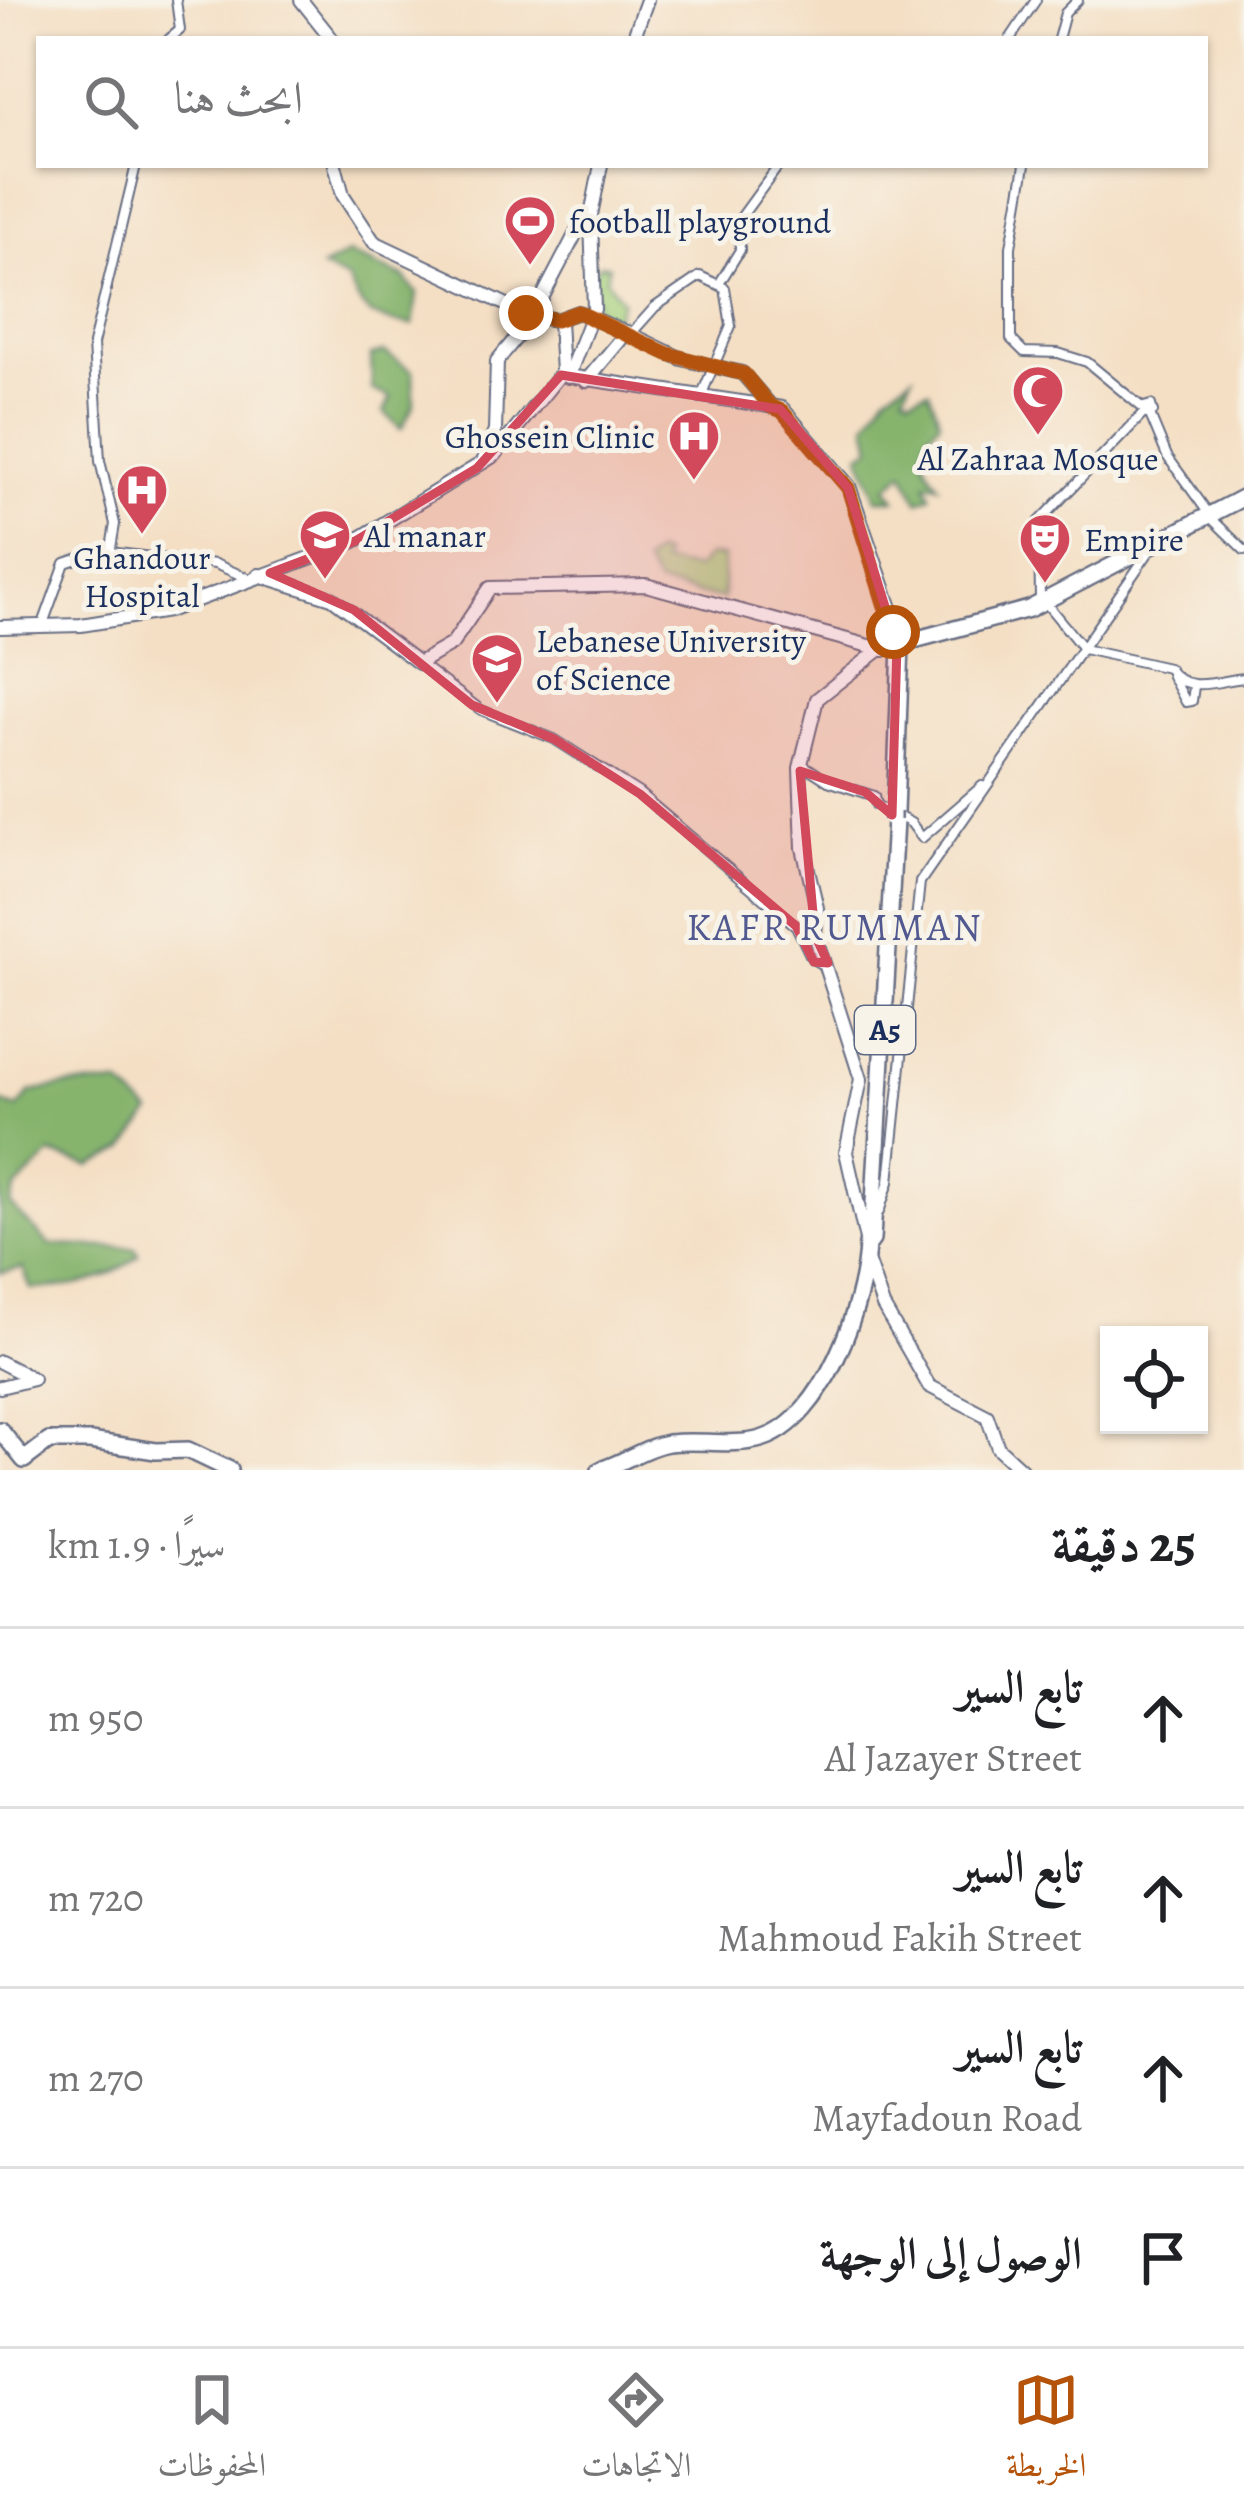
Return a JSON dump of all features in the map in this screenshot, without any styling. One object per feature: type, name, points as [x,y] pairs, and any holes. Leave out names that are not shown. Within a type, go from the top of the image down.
[{"type":"highway","points":[[1038,604],[1244,496]]},
{"type":"highway","points":[[887,645],[1038,604],[1148,552],[1175,533]]},
{"type":"highway","name":"A5","points":[[806,1406],[833,1375],[868,1244],[894,816],[896,752],[887,645]]},
{"type":"highway","points":[[600,1470],[656,1445],[761,1439],[782,1429],[806,1406]]},
{"type":"highway","points":[[613,1470],[660,1448],[760,1444],[779,1434],[806,1406]]},
{"type":"highway","points":[[0,1430],[24,1460],[50,1442],[90,1441],[152,1451],[188,1450],[230,1470]]},
{"type":"main road","points":[[301,0],[330,36]]},
{"type":"main road","points":[[634,36],[647,0]]},
{"type":"main road","points":[[336,168],[343,195],[374,242],[630,334],[668,354],[747,375],[768,404]]},
{"type":"main road","points":[[0,627],[81,625],[167,611],[355,541],[483,464],[515,436],[564,376],[564,313],[600,168]]},
{"type":"main road","points":[[564,376],[564,313],[587,220]]},
{"type":"main road","points":[[483,464],[496,428],[497,361],[564,313]]},
{"type":"main road","points":[[586,380],[630,334]]},
{"type":"main road","points":[[564,376],[785,410],[847,482],[887,645]]},
{"type":"main road","points":[[259,577],[341,603],[419,663],[447,649],[487,591],[502,585],[646,585],[887,645]]},
{"type":"main road","points":[[887,645],[817,699],[800,764],[803,848],[817,901],[815,935],[828,963],[861,1079],[846,1152],[883,1306],[929,1386],[989,1418],[998,1448],[1022,1470]]},
{"type":"main road","points":[[0,1362],[33,1378],[0,1387]]},
{"type":"street","points":[[172,36],[179,30],[176,0]]},
{"type":"street","points":[[1012,36],[1036,0]]},
{"type":"street","points":[[1059,36],[1063,16],[1078,0]]},
{"type":"street","points":[[110,552],[116,526],[106,508],[93,341],[135,168]]},
{"type":"street","points":[[719,284],[738,255],[739,220],[777,168]]},
{"type":"street","points":[[1024,168],[1011,247],[1011,339],[1024,352],[1058,352],[1087,362],[1144,411],[1169,460],[1209,515],[1244,550]]},
{"type":"street","points":[[630,334],[655,308],[700,276],[719,284],[730,300],[732,320],[700,397]]},
{"type":"street","points":[[1038,604],[1039,522],[1144,411]]},
{"type":"street","points":[[43,624],[65,563],[110,552],[223,566],[259,577]]},
{"type":"street","points":[[868,1244],[889,1182],[919,884],[1148,552]]},
{"type":"street","points":[[1038,604],[1083,647],[1168,668],[1186,703],[1192,701],[1194,686]]},
{"type":"street","points":[[1038,604],[1058,620]]},
{"type":"street","points":[[419,663],[481,710],[554,739],[639,794],[796,926],[817,964],[828,963]]},
{"type":"street","points":[[1172,674],[1194,686],[1244,678]]},
{"type":"street","points":[[800,764],[811,765],[828,781],[874,796],[876,805],[911,823],[922,838],[964,795],[986,783]]},
{"type":"highlighted area","points":[[561,375],[780,409],[848,488],[897,645],[892,815],[865,792],[800,771],[815,935],[828,963],[814,962],[796,926],[640,794],[554,739],[472,705],[354,610],[270,573],[355,541],[477,468]]},
{"type":"green space","points":[[348,254],[404,277],[417,293],[413,325],[372,314],[359,302],[348,280],[322,268]]},
{"type":"green space","points":[[601,264],[609,266],[606,279],[622,301],[612,322],[597,313],[592,274]]},
{"type":"green space","points":[[384,352],[413,371],[414,405],[401,429],[384,412],[391,397],[372,390],[371,356]]},
{"type":"green space","points":[[912,376],[904,393],[910,397],[929,390],[940,421],[927,437],[923,452],[939,485],[926,483],[931,496],[918,501],[904,472],[887,487],[896,499],[877,499],[860,454],[872,447],[867,423],[887,393]]},
{"type":"green space","points":[[656,553],[664,555],[661,563],[697,569],[708,556],[723,557],[723,599],[658,585],[644,563]]},
{"type":"green space","points":[[71,1085],[120,1085],[151,1113],[125,1149],[90,1166],[51,1154],[16,1188],[10,1205],[50,1245],[135,1248],[139,1255],[89,1282],[31,1289],[23,1268],[0,1273],[0,1102],[18,1108],[31,1092]]},
{"type":"place","name":"football playground","points":[[530,267]]},
{"type":"place","name":"Al Zahraa Mosque","points":[[1038,437]]},
{"type":"place","name":"Ghossein Clinic","points":[[694,482]]},
{"type":"place","name":"Ghandour Hospital","points":[[142,536]]},
{"type":"place","name":"Al manar","points":[[325,581]]},
{"type":"place","name":"Empire","points":[[1045,585]]},
{"type":"place","name":"Lebanese University of Science","points":[[497,705]]},
{"type":"district","name":"KAFR RUMMAN","points":[[835,926]]},
{"type":"route","points":[[526,313],[556,320],[582,313],[668,354],[747,375],[770,406],[782,411],[843,480],[893,632]]}]
